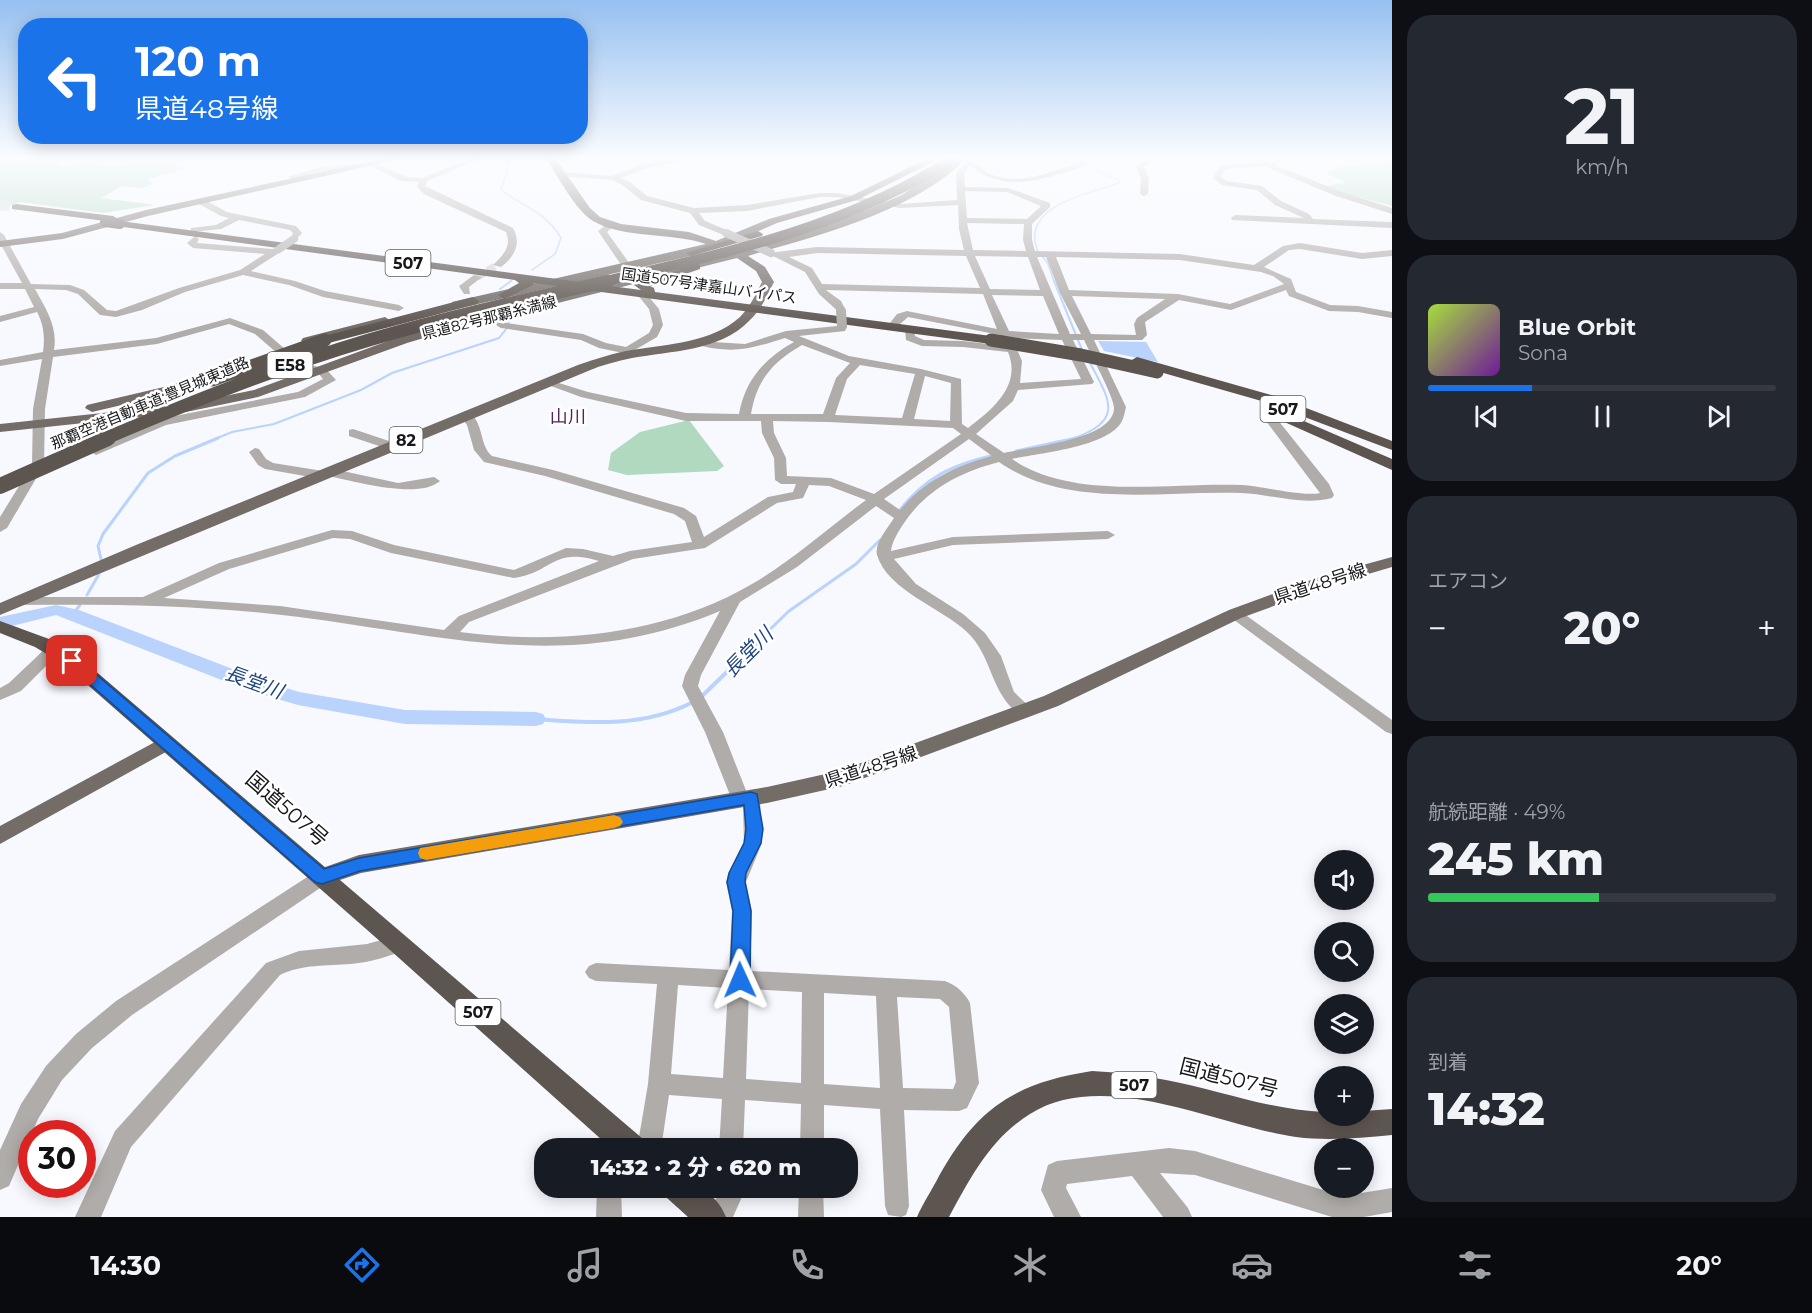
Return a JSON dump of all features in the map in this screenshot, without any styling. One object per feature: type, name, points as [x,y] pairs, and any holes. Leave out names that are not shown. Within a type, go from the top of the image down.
[{"type":"highway","name":"国道507号津嘉山バイパス","points":[[66,215],[192,234],[222,233],[646,292],[895,322],[991,338],[1168,374],[1205,379],[1270,399],[1392,446]]},
{"type":"highway","points":[[691,253],[818,215]]},
{"type":"highway","name":"E58","points":[[595,284],[782,231],[827,215]]},
{"type":"highway","points":[[741,254],[852,215]]},
{"type":"highway","name":"国道507号津嘉山バイパス","points":[[222,233],[506,276],[559,283],[595,284]]},
{"type":"highway","points":[[646,292],[640,285],[696,267]]},
{"type":"highway","points":[[504,295],[529,283],[506,276]]},
{"type":"highway","name":"那覇空港自動車道;豊見城東道路","points":[[0,478],[184,398],[305,355],[417,322],[595,284]]},
{"type":"highway","name":"那覇空港自動車道;豊見城東道路","points":[[0,486],[134,425],[271,372],[422,325],[595,284]]},
{"type":"highway","points":[[0,478],[71,440],[149,406],[274,357],[470,296]]},
{"type":"highway","name":"国道507号津嘉山バイパス","points":[[754,306],[910,330],[991,338]]},
{"type":"highway","points":[[0,486],[212,398],[429,328],[530,307]]},
{"type":"highway","points":[[1168,374],[1278,414],[1392,465]]},
{"type":"highway","name":"国道507号津嘉山バイパス","points":[[1168,374],[1287,411],[1392,453]]},
{"type":"highway","points":[[1205,379],[1252,389],[1392,435]]},
{"type":"highway","name":"国道507号","points":[[6,628],[72,661],[399,943],[613,1138]]},
{"type":"highway","name":"国道507号","points":[[932,1217],[984,1134],[1026,1101],[1061,1088],[1100,1083],[1140,1086],[1244,1113],[1311,1125],[1392,1122]]},
{"type":"highway","points":[[689,1198],[711,1217]]},
{"type":"main road","points":[[1,241],[63,236],[140,215]]},
{"type":"main road","points":[[592,215],[611,225],[681,233],[712,243]]},
{"type":"main road","name":"県道82号那覇糸満線","points":[[0,422],[151,413],[210,404],[258,393],[403,340],[530,307],[595,284],[627,267],[691,253],[795,215]]},
{"type":"main road","name":"県道82号那覇糸満線","points":[[0,428],[149,396],[278,350],[470,296],[504,295],[559,283],[595,284],[696,267],[793,239],[861,215]]},
{"type":"main road","name":"82","points":[[0,610],[546,382],[629,353],[701,343],[735,328],[766,288],[767,277],[761,269],[741,254]]},
{"type":"main road","name":"県道48号線","points":[[322,877],[359,864],[746,799],[843,778],[1026,711],[1235,614],[1325,581],[1392,562]]},
{"type":"main road","points":[[0,605],[19,601]]},
{"type":"main road","points":[[0,836],[166,743]]},
{"type":"street","points":[[0,286],[71,288],[81,292],[101,311],[116,314],[138,308],[182,290],[243,272],[294,239],[298,233],[293,228],[229,215]]},
{"type":"street","points":[[477,215],[510,230],[514,240],[510,254],[498,265]]},
{"type":"street","points":[[695,215],[702,223],[809,270],[819,288],[837,303],[841,311],[842,326],[840,329],[830,331],[786,334],[746,347],[722,347],[701,343]]},
{"type":"street","points":[[19,601],[149,600],[318,615],[518,642],[559,642],[607,637],[690,617],[734,599],[783,570],[962,429],[1000,407],[1008,399],[1018,371],[1014,350],[970,255],[961,215]]},
{"type":"street","points":[[1014,387],[1088,382],[1046,293],[1032,254],[1026,230],[1029,222],[1037,215]]},
{"type":"street","points":[[1303,215],[1309,220]]},
{"type":"street","points":[[222,233],[237,217]]},
{"type":"street","points":[[1235,218],[1392,225]]},
{"type":"street","points":[[962,220],[1029,222]]},
{"type":"street","points":[[611,225],[602,231],[627,267]]},
{"type":"street","points":[[192,234],[191,243],[196,246],[276,251]]},
{"type":"street","points":[[0,528],[38,465],[40,419],[50,334],[47,321],[1,241]]},
{"type":"street","points":[[1256,268],[1286,248],[1300,246],[1362,256],[1392,253]]},
{"type":"street","points":[[776,255],[817,250],[970,255],[1180,257],[1216,265],[1256,268],[1284,278],[1292,294],[1315,304],[1392,315]]},
{"type":"street","points":[[1026,711],[1005,694],[992,649],[979,634],[966,623],[909,588],[885,557],[884,548],[913,500],[933,483],[964,468],[1099,435],[1117,420],[1120,407],[1065,293],[1050,255]]},
{"type":"street","points":[[243,272],[292,283],[323,294],[399,308]]},
{"type":"street","points":[[470,296],[464,286],[477,278]]},
{"type":"street","points":[[1065,293],[1178,297],[1231,307],[1289,286]]},
{"type":"street","points":[[819,288],[1046,293]]},
{"type":"street","points":[[499,314],[503,316],[501,325],[583,338],[629,353],[653,334],[658,325],[646,292]]},
{"type":"street","points":[[895,322],[907,314],[1019,336],[1138,338],[1142,335],[1139,324],[1141,320],[1178,297]]},
{"type":"street","points":[[0,319],[40,308]]},
{"type":"street","points":[[0,363],[157,341],[230,321],[259,332],[296,364],[322,371],[330,380],[308,393],[273,402],[243,405],[163,422],[28,482]]},
{"type":"street","points":[[910,330],[910,338],[922,343],[963,344],[1014,350]]},
{"type":"street","points":[[786,334],[825,352],[957,381],[962,429]]},
{"type":"street","points":[[745,416],[746,403],[773,359],[802,341]]},
{"type":"street","points":[[828,418],[842,378],[858,361]]},
{"type":"street","points":[[907,422],[921,372]]},
{"type":"street","points":[[546,382],[585,395],[686,417],[828,418],[907,422],[962,429],[1002,458],[1032,475],[1080,487],[1243,489],[1324,497],[1328,493],[1324,487],[1269,417]]},
{"type":"street","points":[[465,416],[472,421],[480,453],[488,459],[548,472],[679,511],[691,519],[700,544]]},
{"type":"street","points":[[767,416],[768,433],[780,458],[781,480],[831,482],[875,499],[901,517]]},
{"type":"street","points":[[353,433],[391,446]]},
{"type":"street","points":[[255,452],[262,462],[269,466],[325,473],[398,487],[434,481]]},
{"type":"street","points":[[449,634],[464,619],[613,561],[630,555],[700,544],[773,500],[798,495],[804,481]]},
{"type":"street","points":[[398,487],[413,498]]},
{"type":"street","points":[[149,600],[224,566],[332,534],[352,535],[392,549],[514,574],[531,571],[558,555],[568,552],[613,561]]},
{"type":"street","points":[[885,557],[953,541],[1108,535]]},
{"type":"street","points":[[732,1138],[742,911],[736,882],[753,843],[754,829],[746,799],[690,686],[693,675],[734,599]]},
{"type":"street","points":[[1235,614],[1392,729]]},
{"type":"street","points":[[0,695],[15,687],[54,650]]},
{"type":"street","points":[[0,1178],[29,1112],[54,1073],[84,1041],[134,1001],[322,877]]},
{"type":"street","points":[[88,1217],[123,1139],[273,969],[286,962],[372,954],[399,943]]},
{"type":"street","points":[[596,972],[945,990],[959,1003],[968,1083],[959,1100],[891,1099],[659,1084]]},
{"type":"street","points":[[651,1138],[659,1084],[668,976]]},
{"type":"street","points":[[812,1138],[813,984]]},
{"type":"street","points":[[886,987],[897,1206]]},
{"type":"street","points":[[1068,1217],[1053,1190],[1057,1173],[1169,1160],[1195,1163],[1345,1212],[1392,1200]]},
{"type":"street","points":[[1138,1164],[1179,1217]]},
{"type":"street","points":[[609,1198],[609,1217]]},
{"type":"street","points":[[719,1217],[729,1198]]},
{"type":"street","points":[[811,1198],[811,1217]]},
{"type":"green space","points":[[689,420],[724,466],[717,471],[627,475],[608,470],[611,453],[640,432]]},
{"type":"water","points":[[1098,341],[1146,342],[1158,362],[1104,351]]},
{"type":"waterway","points":[[532,270],[555,254],[561,238],[555,229],[539,215]]},
{"type":"waterway","name":"長堂川","points":[[1046,215],[1039,222],[1035,234],[1037,249],[1048,264],[1054,282]]},
{"type":"waterway","points":[[509,282],[513,279]]},
{"type":"waterway","points":[[500,289],[511,281]]},
{"type":"waterway","name":"長堂川","points":[[1054,281],[1082,350]]},
{"type":"waterway","points":[[508,325],[511,314]]},
{"type":"waterway","points":[[215,439],[232,432],[274,424],[361,390],[392,373],[499,338],[507,328]]},
{"type":"waterway","name":"長堂川","points":[[1073,439],[1089,432],[1100,424],[1106,417],[1108,408],[1103,387],[1089,361]]},
{"type":"waterway","points":[[101,559],[98,546],[103,534],[148,473],[175,456],[218,438]]},
{"type":"waterway","name":"長堂川","points":[[1016,451],[1073,439]]},
{"type":"waterway","name":"長堂川","points":[[898,512],[919,490],[940,474],[965,463],[995,455]]},
{"type":"waterway","name":"長堂川","points":[[760,639],[789,611],[856,564],[880,540]]},
{"type":"waterway","points":[[87,595],[99,574]]},
{"type":"waterway","points":[[73,614],[80,605]]},
{"type":"waterway","name":"長堂川","points":[[0,623],[56,610],[73,614],[254,685],[298,698],[405,717],[536,719]]},
{"type":"waterway","name":"長堂川","points":[[701,697],[762,638]]},
{"type":"waterway","name":"長堂川","points":[[536,719],[576,722],[636,720],[655,716],[693,702]]},
{"type":"tunnel","points":[[477,277],[498,265]]},
{"type":"slow traffic","points":[[426,853],[614,822]]},
{"type":"district","name":"山川","points":[[568,417]]},
{"type":"route","points":[[72,661],[322,877],[359,864],[751,798],[753,843],[736,882],[742,911],[740,980]]}]
